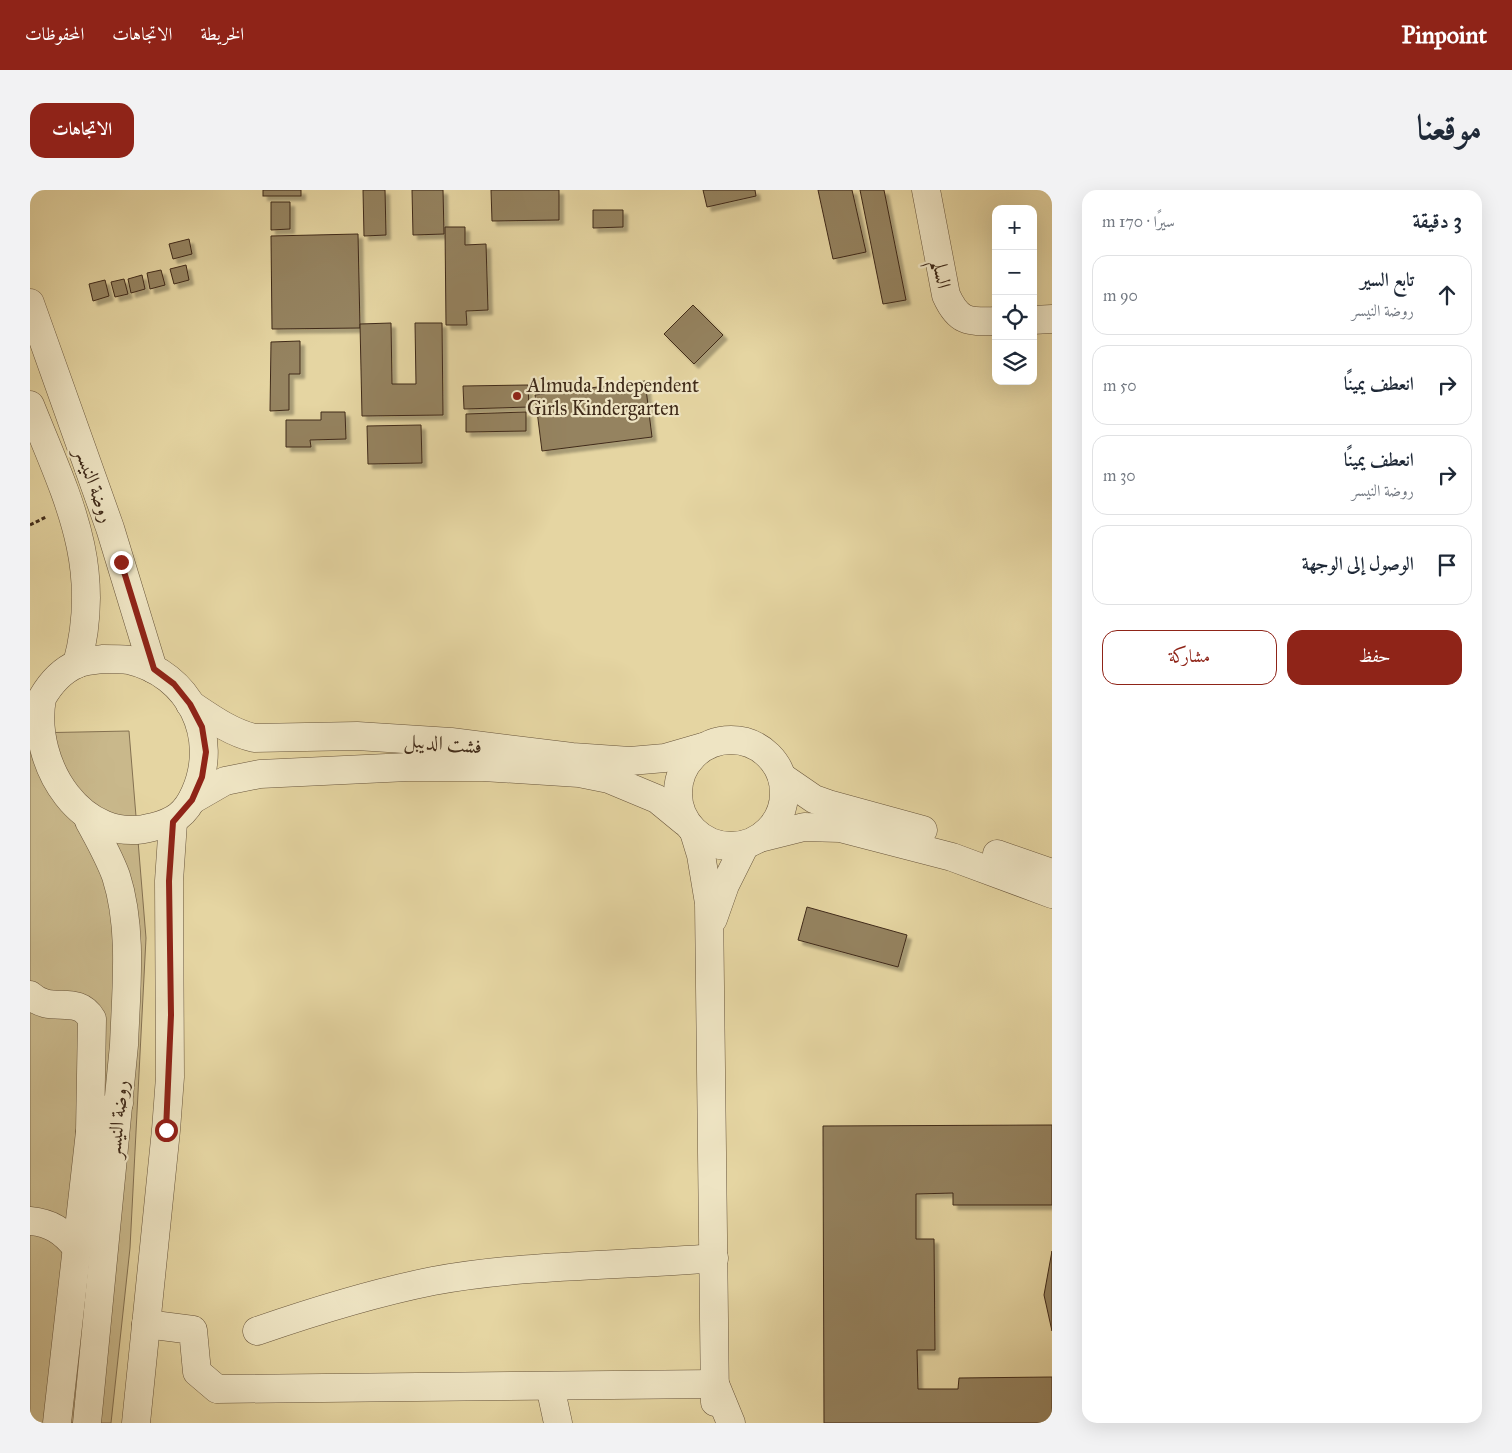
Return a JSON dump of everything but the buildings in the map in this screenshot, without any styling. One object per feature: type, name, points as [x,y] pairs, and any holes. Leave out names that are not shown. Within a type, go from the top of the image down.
[{"type":"street","name":"السلم","points":[[926,190],[946,295],[952,309],[960,317],[971,321],[992,321]]},
{"type":"street","name":"روضة النيسر","points":[[30,303],[113,536],[154,669]]},
{"type":"street","points":[[1037,320],[1052,319]]},
{"type":"street","name":"روضة النيسر","points":[[30,405],[65,494],[84,558],[87,612],[85,635],[77,664]]},
{"type":"street","points":[[103,659],[129,660],[154,669],[174,684],[190,704],[202,727],[206,752],[202,777],[192,800],[173,822],[145,830],[117,830],[89,821],[68,807],[41,781],[31,738],[39,689],[77,664],[103,659]]},
{"type":"street","name":"فشت الديبل","points":[[190,704],[224,727],[254,738],[358,736],[451,742],[630,761],[666,758],[703,747]]},
{"type":"street","points":[[710,928],[725,885],[752,841],[770,829],[783,804],[784,790],[782,777],[767,753],[749,743],[729,739],[716,741],[692,755],[683,767],[678,780],[677,794],[679,808],[690,827],[706,879],[710,928],[716,1423]]},
{"type":"street","name":"فشت الديبل","points":[[192,800],[225,781],[260,774],[399,768],[493,767],[579,773],[609,779],[657,799],[690,827]]},
{"type":"street","points":[[782,777],[814,799],[828,804],[955,839],[1052,873]]},
{"type":"street","name":"روضة النيسر","points":[[87,1423],[119,1103],[126,988],[123,908],[116,878],[104,848],[89,821]]},
{"type":"street","points":[[136,1423],[170,1077],[169,881],[173,822]]},
{"type":"street","points":[[690,827],[709,842],[727,846],[804,827],[840,828],[952,857],[1052,894]]},
{"type":"street","points":[[30,995],[42,1003],[80,1006],[88,1011],[92,1019],[90,1132],[57,1423]]},
{"type":"street","points":[[90,1132],[101,1115],[119,1103]]},
{"type":"street","points":[[30,1221],[58,1228],[76,1246]]},
{"type":"street","points":[[257,1331],[338,1304],[434,1281],[516,1272],[714,1258]]},
{"type":"street","points":[[146,1324],[193,1330],[197,1372],[217,1389],[715,1384]]},
{"type":"street","points":[[715,1384],[731,1423]]},
{"type":"street","points":[[550,1386],[558,1423]]},
{"type":"shaded area","points":[[129,731],[146,938],[130,1248],[111,1423],[30,1423],[30,733]]},
{"type":"place","name":"Almuda Independent Girls Kindergarten","points":[[517,396]]},
{"type":"route","points":[[121,562],[154,669],[174,684],[190,704],[202,727],[206,752],[202,777],[192,800],[173,822],[169,881],[170,1077],[166,1130]]}]
